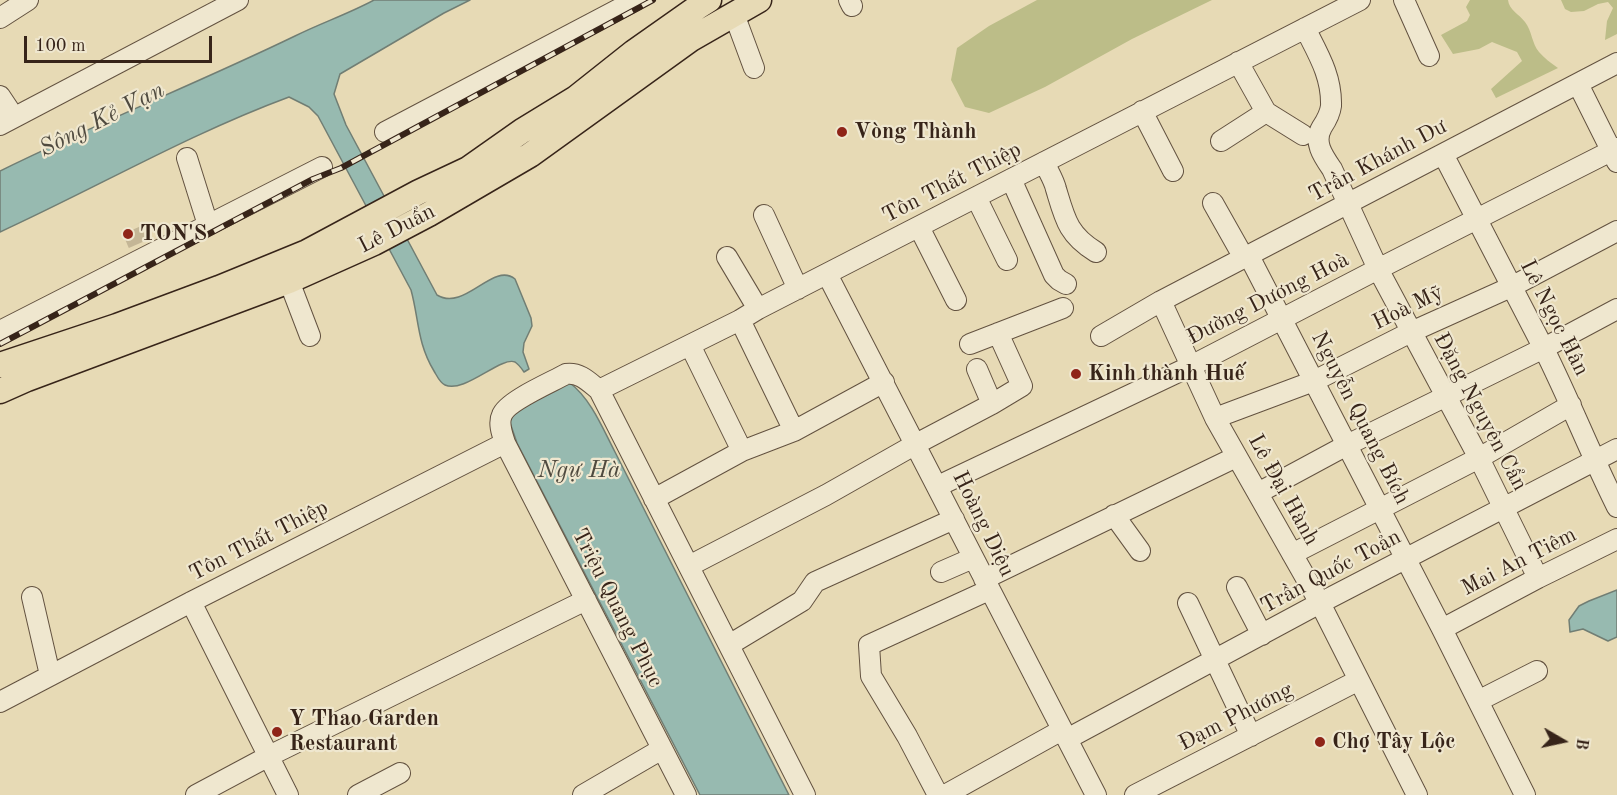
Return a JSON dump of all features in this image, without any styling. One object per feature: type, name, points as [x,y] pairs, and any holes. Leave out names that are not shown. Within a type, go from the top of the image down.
[{"type":"main road","name":"Lê Duẩn","points":[[15,368],[289,281],[370,232],[419,192],[468,169],[522,131],[576,98],[634,52],[709,0]]},
{"type":"main road","name":"Lê Duẩn","points":[[0,391],[15,368],[106,330],[307,252],[429,214],[530,155],[691,39],[759,0]]},
{"type":"street","points":[[0,18],[28,0]]},
{"type":"street","points":[[0,96],[7,121],[238,0]]},
{"type":"street","points":[[385,132],[636,0]]},
{"type":"street","name":"Tôn Thất Thiệp","points":[[598,390],[740,320],[1360,0]]},
{"type":"street","points":[[1404,0],[1429,56]]},
{"type":"street","points":[[734,14],[754,68]]},
{"type":"street","name":"Đặng Nguyên Cẩn","points":[[1305,28],[1326,69],[1330,94],[1331,108],[1328,118],[1317,136],[1324,157],[1332,169],[1378,269],[1479,458],[1538,578]]},
{"type":"street","points":[[1238,62],[1266,112],[1303,135]]},
{"type":"street","name":"Trần Khánh Dư","points":[[1101,336],[1161,301],[1617,63]]},
{"type":"street","points":[[1578,84],[1615,154]]},
{"type":"street","points":[[1142,111],[1173,171]]},
{"type":"street","points":[[1221,141],[1266,112]]},
{"type":"street","name":"Lê Ngọc Hân","points":[[1443,154],[1544,348],[1617,507]]},
{"type":"street","name":"Đường Dương Hoà","points":[[938,486],[1191,366],[1477,219],[1615,154]]},
{"type":"street","points":[[187,158],[208,225]]},
{"type":"street","points":[[1044,162],[1056,187],[1060,206],[1071,230],[1078,239],[1096,252]]},
{"type":"street","points":[[0,331],[141,251],[208,225],[322,167]]},
{"type":"street","points":[[1011,179],[1054,275],[1065,284]]},
{"type":"street","points":[[976,197],[1007,260]]},
{"type":"street","name":"Nguyễn Quang Bích","points":[[1213,202],[1282,319],[1443,629],[1526,795]]},
{"type":"street","points":[[764,215],[798,289]]},
{"type":"street","points":[[919,227],[956,300]]},
{"type":"street","name":"Hoà Mỹ","points":[[1215,418],[1314,381],[1411,332],[1511,287],[1617,231]]},
{"type":"street","points":[[727,258],[758,309]]},
{"type":"street","name":"Hoàng Diệu","points":[[828,274],[1096,795]]},
{"type":"street","points":[[289,281],[310,336]]},
{"type":"street","name":"Lê Đại Hành","points":[[1161,301],[1215,418],[1320,603],[1417,795]]},
{"type":"street","points":[[970,344],[1063,308]]},
{"type":"street","points":[[1258,494],[1347,445],[1544,348],[1617,309]]},
{"type":"street","points":[[740,320],[794,431]]},
{"type":"street","points":[[689,566],[826,495],[1022,386],[998,333]]},
{"type":"street","points":[[690,345],[742,451]]},
{"type":"street","points":[[977,369],[992,404]]},
{"type":"street","points":[[505,443],[500,427],[501,415],[509,405],[566,374],[575,373],[598,390],[805,795]]},
{"type":"street","points":[[654,499],[742,451],[794,431],[884,382]]},
{"type":"street","points":[[1292,554],[1479,458],[1571,405]]},
{"type":"street","name":"Tôn Thất Thiệp","points":[[0,702],[190,602],[505,443]]},
{"type":"street","name":"Triệu Quang Phục","points":[[505,443],[686,795]]},
{"type":"street","name":"Trần Quốc Toản","points":[[945,795],[1216,659],[1617,449]]},
{"type":"street","points":[[938,795],[907,736],[871,676],[869,645],[1114,515],[1236,457]]},
{"type":"street","points":[[1114,515],[1140,551]]},
{"type":"street","points":[[729,645],[802,601],[815,582],[954,519]]},
{"type":"street","name":"Mai An Tiêm","points":[[1443,629],[1538,578],[1617,540]]},
{"type":"street","points":[[941,572],[973,558]]},
{"type":"street","points":[[1237,587],[1262,635]]},
{"type":"street","points":[[32,597],[50,675]]},
{"type":"street","points":[[196,795],[269,756],[586,600]]},
{"type":"street","points":[[190,602],[288,795]]},
{"type":"street","points":[[1188,603],[1251,736]]},
{"type":"street","points":[[1478,701],[1537,671]]},
{"type":"street","name":"Đạm Phương","points":[[1135,795],[1167,788],[1251,736],[1359,680]]},
{"type":"street","points":[[583,795],[662,749]]},
{"type":"street","points":[[358,795],[400,773]]},
{"type":"green space","points":[[1037,0],[1212,0],[1132,39],[1045,87],[989,113],[965,107],[951,80],[957,48],[989,26]]},
{"type":"green space","points":[[1470,0],[1508,0],[1512,9],[1523,19],[1539,52],[1558,68],[1496,98],[1491,89],[1522,61],[1517,52],[1492,42],[1479,49],[1453,54],[1441,35],[1467,21],[1470,15],[1466,7]]},
{"type":"green space","points":[[1561,0],[1617,0],[1617,34],[1605,40],[1607,21],[1613,8],[1608,2],[1584,11],[1571,12],[1565,9]]},
{"type":"water","points":[[374,0],[470,0],[340,74],[334,94],[346,125],[437,295],[447,298],[458,297],[497,276],[506,275],[515,279],[531,318],[532,326],[524,343],[523,352],[529,369],[524,372],[515,362],[509,362],[462,384],[445,385],[440,381],[424,351],[411,290],[318,116],[309,107],[289,97],[179,144],[0,232],[0,171]]},
{"type":"water","name":"Ngự Hà","points":[[570,383],[584,397],[601,424],[789,795],[700,795],[517,443],[508,417],[562,384]]},
{"type":"water","points":[[1617,590],[1617,637],[1608,641],[1583,629],[1570,632],[1569,620],[1579,606]]},
{"type":"tunnel","points":[[132,230],[138,244]]},
{"type":"railway","points":[[0,344],[313,179],[341,168],[653,0]]},
{"type":"place","name":"Vòng Thành","points":[[842,132]]},
{"type":"place","name":"TON'S","points":[[128,234]]},
{"type":"place","name":"Kinh thành Huế","points":[[1076,374]]},
{"type":"place","name":"Y Thao Garden Restaurant","points":[[277,732]]},
{"type":"place","name":"Chợ Tây Lộc","points":[[1320,742]]},
{"type":"water label","name":"Sông Kẻ Vạn","points":[[102,120]]}]
